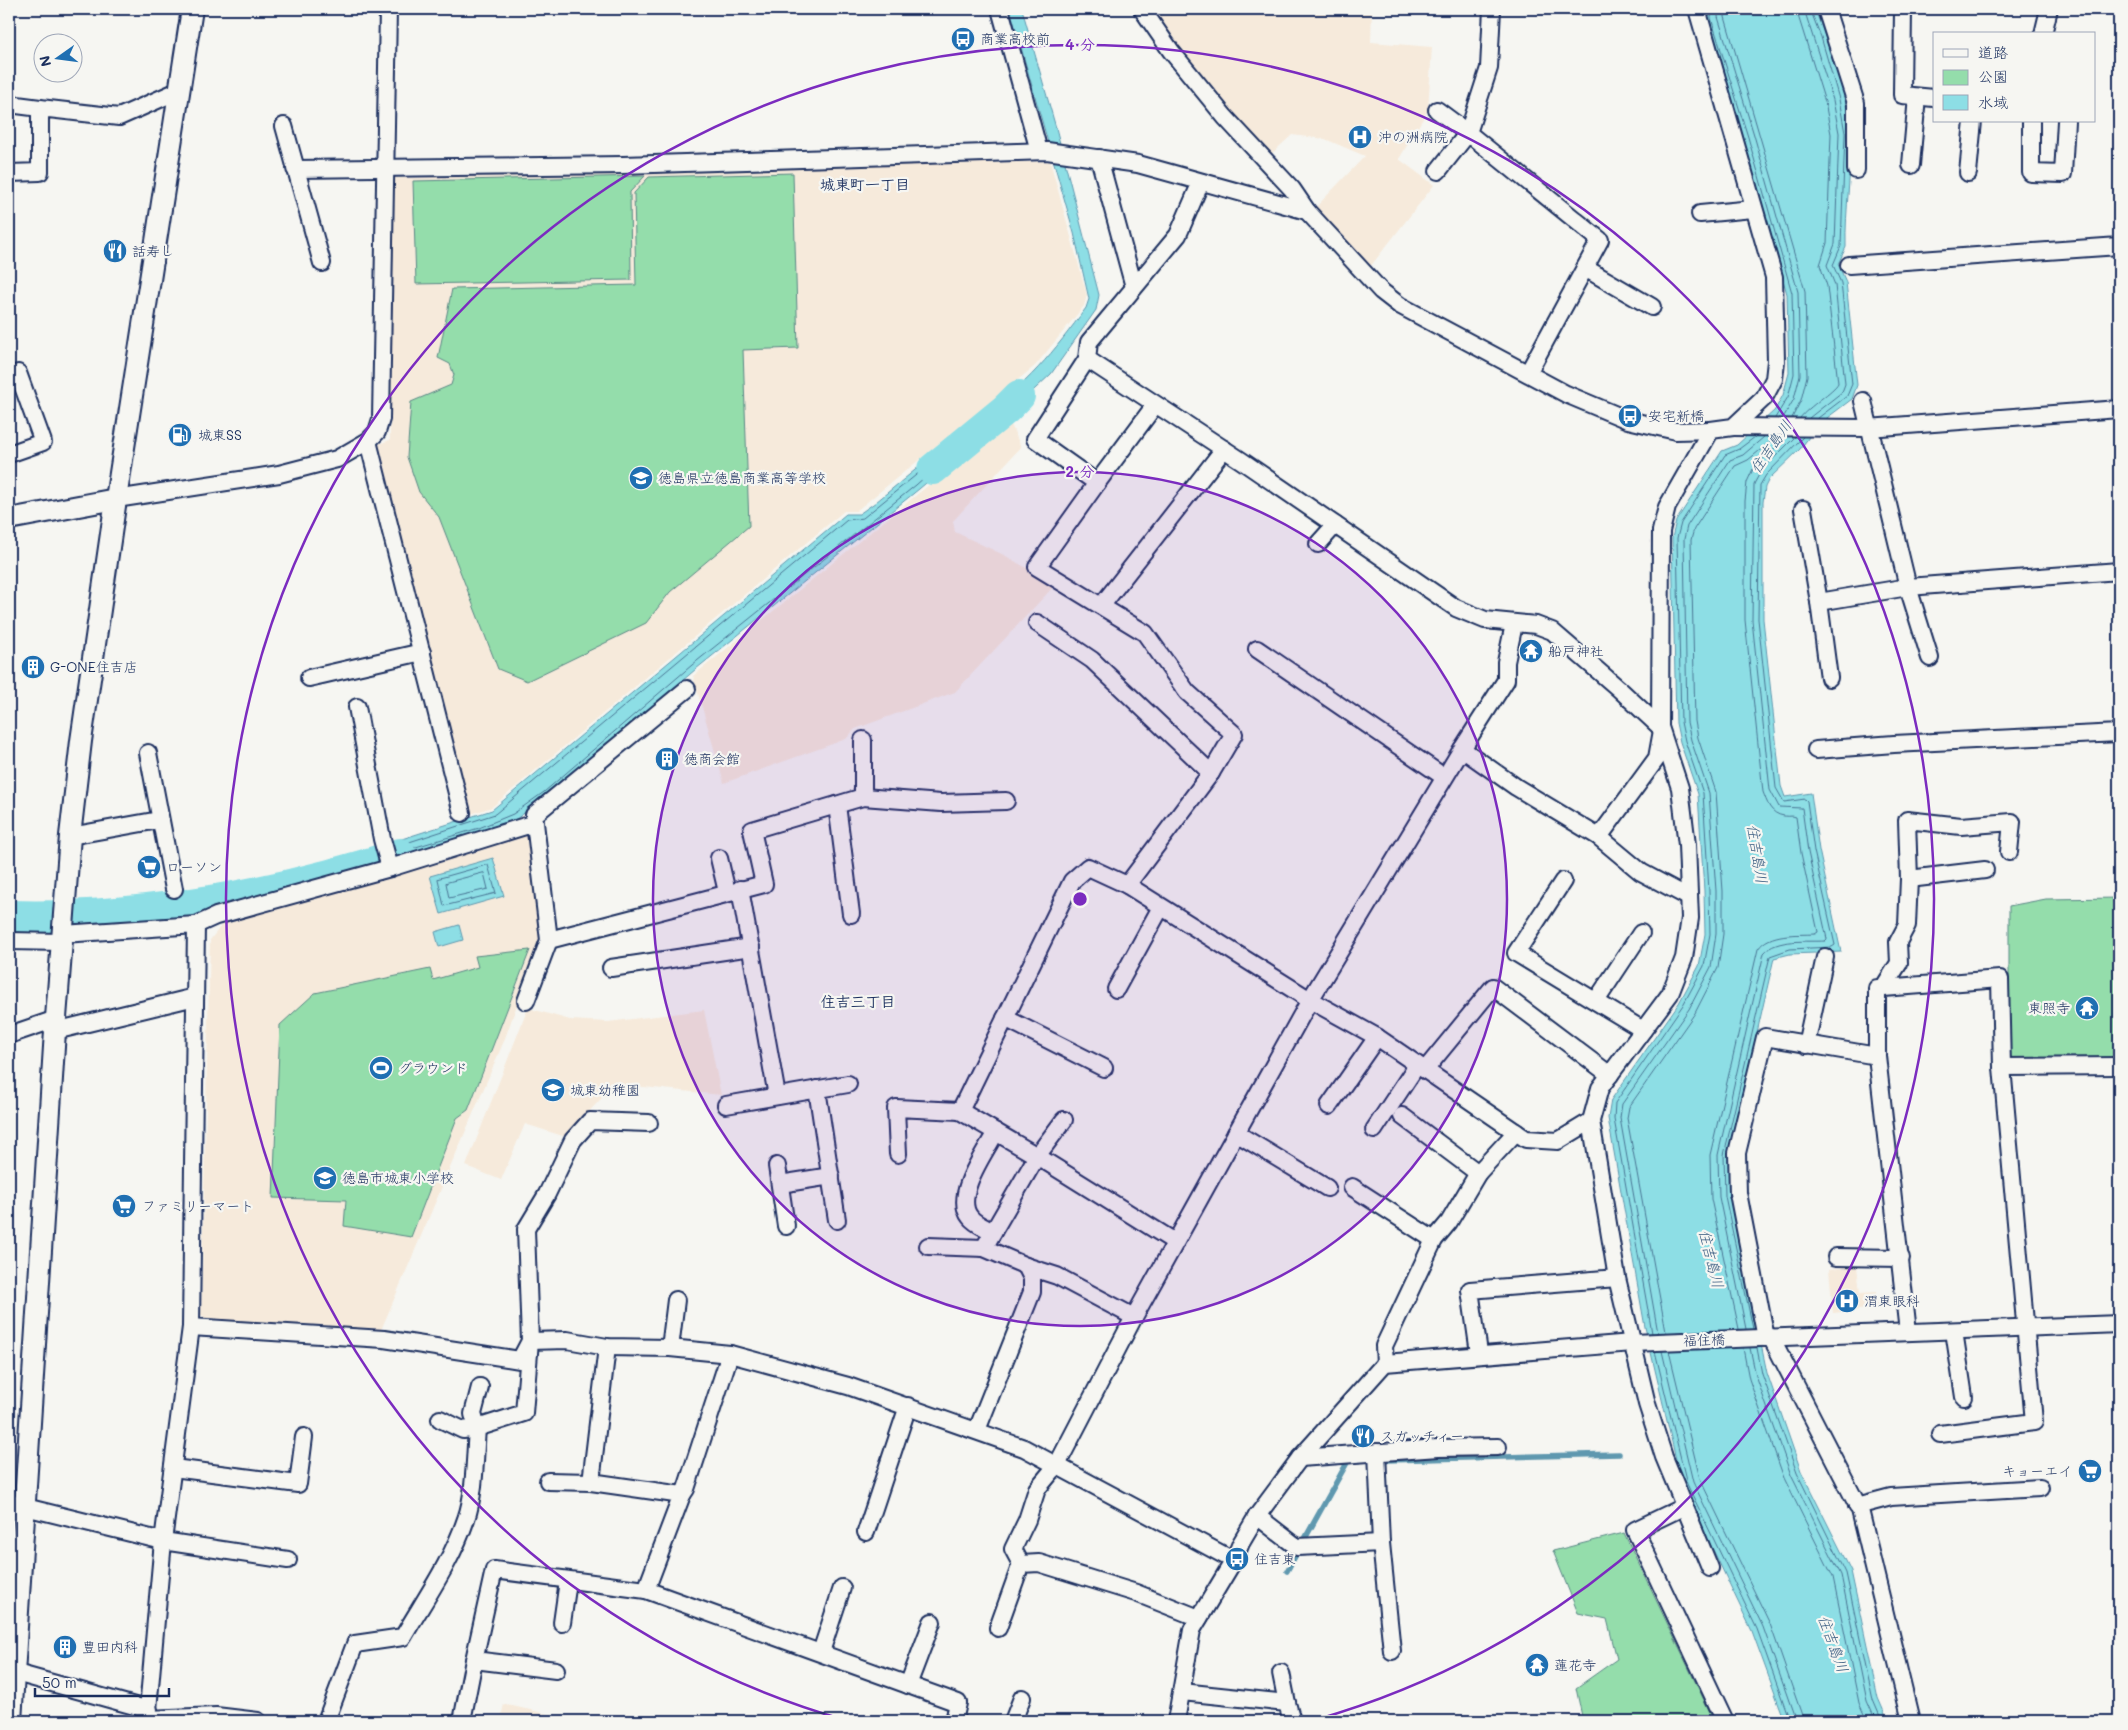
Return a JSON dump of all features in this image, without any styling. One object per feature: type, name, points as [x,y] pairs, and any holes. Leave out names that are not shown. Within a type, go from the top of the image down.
[{"type":"street","points":[[11,1721],[16,1505],[70,836],[81,741],[116,499],[192,9]]},
{"type":"street","points":[[9,519],[116,499],[279,474],[337,459],[368,441],[377,432],[381,419],[388,9]]},
{"type":"street","points":[[1000,9],[1043,151]]},
{"type":"street","points":[[1142,9],[1171,51],[1225,116],[1292,189],[1307,211],[1381,291],[1399,305],[1566,394],[1628,420],[1676,431],[1733,427],[1868,428],[2119,409]]},
{"type":"street","points":[[1438,171],[1468,133],[1489,68],[1492,9]]},
{"type":"street","points":[[1697,9],[1774,277],[1776,361],[1774,379],[1764,398],[1733,427]]},
{"type":"street","points":[[1826,9],[1856,103],[1856,170]]},
{"type":"street","points":[[1903,9],[1902,95],[1933,98]]},
{"type":"street","points":[[2044,32],[2049,9]]},
{"type":"street","points":[[9,104],[119,117],[180,90]]},
{"type":"street","points":[[1911,165],[1917,97]]},
{"type":"street","points":[[9,173],[40,172],[40,108]]},
{"type":"street","points":[[1437,110],[1600,240],[1528,373]]},
{"type":"street","points":[[1968,173],[1973,122]]},
{"type":"street","points":[[2031,122],[2031,173],[2063,174],[2066,122]]},
{"type":"street","points":[[284,126],[322,263]]},
{"type":"street","points":[[295,169],[622,165],[1043,151],[1065,152],[1138,164],[1307,211]]},
{"type":"street","points":[[1100,158],[1134,287]]},
{"type":"street","points":[[1097,483],[1035,440],[1087,359],[1089,342],[1178,235],[1201,182]]},
{"type":"street","points":[[1700,214],[1753,209]]},
{"type":"street","points":[[1850,265],[2119,246]]},
{"type":"street","points":[[1585,268],[1652,307]]},
{"type":"street","points":[[1087,359],[1224,449],[1456,608],[1486,620],[1536,625],[1552,631],[1618,688],[1661,731],[1680,788],[1687,844],[1690,918],[1684,958],[1670,994],[1600,1088],[1591,1120],[1617,1278],[1639,1342],[1664,1457],[1683,1507],[1710,1568]]},
{"type":"street","points":[[9,454],[43,442],[18,373]]},
{"type":"street","points":[[1863,401],[1908,587],[1930,658]]},
{"type":"street","points":[[1127,886],[1211,773],[1234,734],[1188,692],[1145,633],[1037,567],[1155,405]]},
{"type":"street","points":[[1599,837],[1657,758],[1661,731],[1661,531],[1667,507],[1711,430]]},
{"type":"street","points":[[368,441],[462,813]]},
{"type":"street","points":[[1102,605],[1224,449]]},
{"type":"street","points":[[1803,509],[1819,602],[1829,678]]},
{"type":"street","points":[[1318,544],[1335,525]]},
{"type":"street","points":[[1819,602],[1908,587],[2119,571]]},
{"type":"street","points":[[1037,623],[1092,660],[1211,773]]},
{"type":"street","points":[[998,1628],[1021,1564],[1013,1549],[1027,1520],[1037,1490],[1057,1465],[1134,1317],[1310,1000],[1444,777],[1506,680],[1506,662],[1514,624]]},
{"type":"street","points":[[1257,649],[1444,777]]},
{"type":"street","points":[[309,678],[422,652]]},
{"type":"street","points":[[526,1001],[549,940],[534,815],[687,689]]},
{"type":"street","points":[[357,707],[383,844],[389,865]]},
{"type":"street","points":[[1816,750],[1894,744],[2119,733]]},
{"type":"street","points":[[863,740],[863,797]]},
{"type":"street","points":[[1462,749],[1516,787],[1599,837],[1642,872],[1688,897]]},
{"type":"street","points":[[148,753],[159,820],[174,889]]},
{"type":"street","points":[[549,940],[733,890],[764,884],[752,830],[863,797],[941,803],[1006,801]]},
{"type":"street","points":[[837,805],[851,914]]},
{"type":"street","points":[[70,836],[159,820]]},
{"type":"street","points":[[1883,988],[1899,963],[1898,942],[1907,925],[1909,880],[1907,820],[1961,826],[2012,822],[2009,852]]},
{"type":"street","points":[[9,942],[63,927],[196,925],[216,916],[535,823]]},
{"type":"street","points":[[719,858],[733,890],[752,947],[777,1096]]},
{"type":"street","points":[[960,1111],[1072,881],[1088,867],[1127,886],[1310,1000],[1377,1037],[1526,1139],[1558,1141],[1591,1120]]},
{"type":"street","points":[[1909,880],[1985,870]]},
{"type":"street","points":[[1563,881],[1516,953],[1643,1030]]},
{"type":"street","points":[[1116,989],[1161,907]]},
{"type":"street","points":[[148,1717],[163,1541],[191,1327],[196,925]]},
{"type":"street","points":[[1596,1001],[1641,933]]},
{"type":"street","points":[[611,968],[752,947]]},
{"type":"street","points":[[1806,1045],[1825,957]]},
{"type":"street","points":[[1908,1332],[1877,1056],[1877,988],[2000,979],[2002,1067],[2034,1422],[1940,1434]]},
{"type":"street","points":[[1374,1130],[1421,1067],[1493,987],[1610,1074]]},
{"type":"street","points":[[9,1034],[195,997]]},
{"type":"street","points":[[1006,1018],[1104,1068]]},
{"type":"street","points":[[1329,1106],[1377,1037]]},
{"type":"street","points":[[1877,1056],[1765,1037],[1738,1153],[1738,1194],[1766,1338],[1857,1506],[1911,1721]]},
{"type":"street","points":[[2002,1067],[2119,1066]]},
{"type":"street","points":[[726,1105],[848,1084]]},
{"type":"street","points":[[817,1089],[837,1220]]},
{"type":"street","points":[[898,1154],[896,1108],[960,1111],[1037,1156],[1175,1242]]},
{"type":"street","points":[[1402,1116],[1478,1173]]},
{"type":"street","points":[[984,1248],[1037,1156],[1064,1120]]},
{"type":"street","points":[[440,1419],[462,1430],[476,1428],[524,1413],[530,1342],[526,1229],[548,1194],[573,1140],[590,1121],[649,1124]]},
{"type":"street","points":[[993,1232],[971,1219],[966,1212],[965,1191],[996,1132]]},
{"type":"street","points":[[1176,1721],[1192,1630],[1257,1516],[1300,1458],[1385,1363],[1384,1346],[1434,1240],[1449,1222],[1478,1173],[1516,1132]]},
{"type":"street","points":[[1236,1133],[1327,1188]]},
{"type":"street","points":[[777,1166],[786,1226]]},
{"type":"street","points":[[780,1184],[831,1176]]},
{"type":"street","points":[[1352,1188],[1434,1240]]},
{"type":"street","points":[[928,1246],[984,1248],[1026,1266],[1057,1276],[1134,1317]]},
{"type":"street","points":[[1836,1257],[1901,1258]]},
{"type":"street","points":[[977,1430],[1032,1292],[1032,1278],[1026,1266]]},
{"type":"street","points":[[1479,1353],[1470,1290],[1617,1278]]},
{"type":"street","points":[[670,1348],[676,1300]]},
{"type":"street","name":"福住橋","points":[[1385,1363],[1479,1353],[1639,1342],[2119,1324]]},
{"type":"street","points":[[191,1327],[384,1339],[520,1360],[530,1342]]},
{"type":"street","points":[[1954,1331],[1964,1397]]},
{"type":"street","points":[[530,1342],[567,1340],[607,1347],[670,1348],[730,1354],[848,1386],[1024,1448],[1233,1560]]},
{"type":"street","points":[[591,1482],[607,1347]]},
{"type":"street","points":[[646,1590],[682,1495],[730,1354]]},
{"type":"street","points":[[326,1721],[355,1644],[403,1637],[453,1548],[467,1518],[475,1461],[476,1428],[473,1414],[480,1387]]},
{"type":"street","points":[[866,1532],[908,1406]]},
{"type":"street","points":[[173,1468],[298,1484],[304,1437]]},
{"type":"street","points":[[1300,1458],[1378,1457],[1498,1447]]},
{"type":"street","points":[[1378,1457],[1381,1543],[1392,1650]]},
{"type":"street","points":[[548,1481],[591,1482],[682,1495]]},
{"type":"street","points":[[1857,1506],[1891,1497],[2040,1488]]},
{"type":"street","points":[[16,1505],[163,1541],[288,1560]]},
{"type":"street","points":[[1683,1507],[1635,1530],[1725,1721]]},
{"type":"street","points":[[1257,1516],[1297,1548],[1381,1543]]},
{"type":"street","points":[[1021,1564],[1039,1563],[1136,1593],[1199,1618]]},
{"type":"street","points":[[462,1721],[494,1570],[646,1590],[958,1703],[954,1721]]},
{"type":"street","points":[[562,1624],[568,1580]]},
{"type":"street","points":[[821,1652],[842,1588]]},
{"type":"street","points":[[908,1685],[932,1622]]},
{"type":"street","points":[[474,1660],[556,1670]]},
{"type":"street","points":[[11,1671],[148,1717],[216,1716],[258,1721]]},
{"type":"street","points":[[1281,1673],[1292,1721]]},
{"type":"street","points":[[1182,1692],[1287,1703]]},
{"type":"street","points":[[1013,1721],[1022,1698]]},
{"type":"shaded area","name":"沖の洲病院","points":[[1150,9],[1372,9],[1371,42],[1432,47],[1428,110],[1399,159],[1434,185],[1370,267],[1315,208],[1365,156],[1325,139],[1292,135],[1269,156],[1182,54]]},
{"type":"shaded area","name":"徳島県立徳島商業高等学校","points":[[1050,161],[1087,295],[1084,306],[1035,366],[856,511],[844,511],[492,807],[471,814],[376,445],[390,440],[393,178]]},
{"type":"shaded area","points":[[1009,420],[1021,447],[953,521],[955,532],[1006,556],[1055,585],[955,692],[855,729],[846,739],[724,783],[693,676]]},
{"type":"shaded area","name":"徳島市城東小学校","points":[[524,834],[530,837],[542,935],[504,1041],[381,1330],[207,1320],[201,1315],[210,940],[225,921],[452,858]]},
{"type":"shaded area","name":"城東幼稚園","points":[[528,1008],[570,1020],[608,1022],[704,1010],[721,1095],[615,1084],[581,1120],[569,1138],[525,1124],[501,1180],[466,1166]]},
{"type":"shaded area","points":[[1857,1266],[1860,1293],[1876,1292],[1877,1308],[1833,1313],[1829,1269]]},
{"type":"shaded area","points":[[504,1704],[578,1721],[500,1721]]},
{"type":"green space","points":[[793,173],[798,348],[743,350],[749,526],[670,592],[646,623],[527,681],[498,669],[439,517],[419,492],[407,457],[411,402],[451,385],[454,375],[450,364],[438,358],[452,289],[636,285],[634,193],[649,177]]},
{"type":"green space","points":[[645,176],[630,192],[631,280],[416,284],[413,181]]},
{"type":"green space","points":[[2119,898],[2119,1061],[2009,1061],[2009,906],[2046,899]]},
{"type":"green space","name":"グラウンド","points":[[530,950],[468,1110],[457,1118],[411,1237],[344,1226],[346,1200],[273,1198],[280,1025],[315,993],[430,969],[433,980],[478,967],[475,956]]},
{"type":"green space","points":[[1624,1533],[1714,1721],[1583,1721],[1576,1688],[1617,1659],[1607,1619],[1578,1613],[1553,1551]]},
{"type":"water","points":[[1010,9],[1022,9],[1056,128],[1099,295],[1096,310],[1051,374],[990,431],[979,417],[1011,394],[1038,368],[1086,308],[1089,299],[1074,233]]},
{"type":"water","name":"住吉島川","points":[[1708,9],[1815,9],[1841,85],[1850,133],[1846,247],[1838,264],[1846,282],[1857,385],[1852,399],[1819,424],[1800,449],[1769,479],[1765,487],[1763,502],[1763,619],[1781,786],[1785,797],[1811,793],[1819,850],[1841,952],[1790,954],[1774,958],[1729,1155],[1730,1195],[1767,1373],[1801,1471],[1851,1571],[1878,1698],[1888,1721],[1785,1721],[1752,1631],[1682,1485],[1645,1327],[1608,1118],[1611,1100],[1679,1003],[1699,966],[1705,934],[1698,794],[1680,742],[1676,723],[1672,538],[1676,521],[1722,451],[1737,445],[1775,410],[1783,395],[1789,373],[1787,294],[1743,138],[1706,18]]},
{"type":"water","points":[[959,434],[971,445],[696,669],[548,796],[516,819],[360,870],[355,854],[492,810],[846,514],[859,514],[876,502]]},
{"type":"water","points":[[493,858],[504,896],[441,914],[430,876]]},
{"type":"water","points":[[459,925],[463,940],[439,947],[435,932]]},
{"type":"waterway","points":[[933,469],[1019,396]]},
{"type":"waterway","points":[[9,916],[107,914],[207,902],[306,881],[400,854]]},
{"type":"waterway","points":[[1386,1460],[1619,1454]]},
{"type":"waterway","points":[[1287,1571],[1348,1461],[1352,1460]]},
{"type":"place","name":"商業高校前","points":[[963,39]]},
{"type":"place","name":"沖の洲病院","points":[[1360,137]]},
{"type":"place","name":"話寿し","points":[[115,251]]},
{"type":"place","name":"安宅新橋","points":[[1630,416]]},
{"type":"place","name":"城東SS","points":[[180,435]]},
{"type":"place","name":"徳島県立徳島商業高等学校","points":[[641,478]]},
{"type":"place","name":"船戸神社","points":[[1531,651]]},
{"type":"place","name":"G-ONE住吉店","points":[[33,667]]},
{"type":"place","name":"徳商会館","points":[[667,759]]},
{"type":"place","name":"ローソン","points":[[149,867]]},
{"type":"place","name":"東照寺","points":[[2087,1008]]},
{"type":"place","name":"グラウンド","points":[[381,1068]]},
{"type":"place","name":"城東幼稚園","points":[[553,1090]]},
{"type":"place","name":"徳島市城東小学校","points":[[325,1178]]},
{"type":"place","name":"ファミリーマート","points":[[124,1206]]},
{"type":"place","name":"渭東眼科","points":[[1847,1301]]},
{"type":"place","name":"スガッチィー","points":[[1363,1436]]},
{"type":"place","name":"キョーエイ","points":[[2090,1471]]},
{"type":"place","name":"住吉東","points":[[1237,1559]]},
{"type":"place","name":"豊田内科","points":[[65,1647]]},
{"type":"place","name":"蓮花寺","points":[[1537,1665]]},
{"type":"district","name":"城東町一丁目","points":[[865,185]]},
{"type":"district","name":"住吉三丁目","points":[[858,1002]]}]
